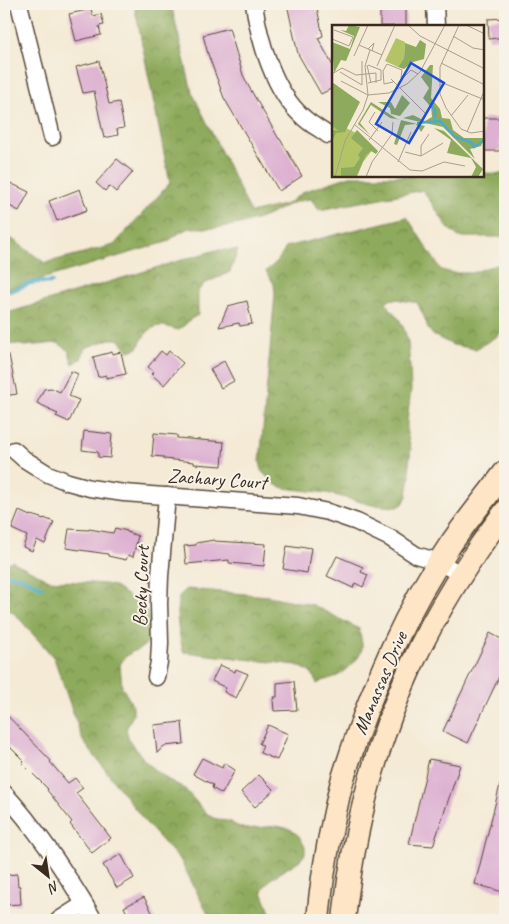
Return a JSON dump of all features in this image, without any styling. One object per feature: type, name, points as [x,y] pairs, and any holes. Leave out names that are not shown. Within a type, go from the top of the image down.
[{"type":"street","points":[[19,4],[52,137]]},
{"type":"street","points":[[254,4],[263,48],[275,78],[289,102],[302,116],[328,135]]},
{"type":"street","points":[[435,4],[436,25]]},
{"type":"street","name":"Zachary Court","points":[[14,450],[24,459],[48,474],[90,488],[124,493],[298,506],[328,512],[357,522],[390,538],[457,583]]},
{"type":"street","name":"Manassas Drive","points":[[318,920],[325,861],[344,776],[372,696],[390,653],[435,569],[450,545],[505,472]]},
{"type":"street","name":"Becky Court","points":[[156,677],[160,643],[160,576],[168,496]]},
{"type":"street","name":"Manassas Drive","points":[[344,920],[354,848],[377,755],[394,708],[412,664],[431,627],[479,548],[505,512]]},
{"type":"street","points":[[4,794],[52,854],[94,920]]},
{"type":"street","points":[[59,920],[84,904]]},
{"type":"green space","points":[[134,4],[171,4],[192,92],[251,213],[287,204],[305,191],[344,178],[484,178],[484,173],[505,174],[505,237],[459,237],[448,228],[423,190],[319,210],[311,199],[292,203],[264,217],[246,223],[214,228],[188,229],[167,242],[4,290],[4,233],[45,263],[114,245],[170,183]]},
{"type":"green space","points":[[407,217],[441,270],[453,273],[472,273],[505,263],[505,329],[476,349],[453,345],[433,335],[417,302],[396,299],[388,300],[386,303],[399,319],[404,329],[408,342],[410,368],[411,389],[407,433],[411,449],[410,475],[407,496],[403,504],[397,507],[372,505],[327,493],[285,488],[276,485],[266,476],[260,462],[275,294],[274,284],[266,271],[278,260],[286,247]]},
{"type":"green space","points":[[216,250],[238,250],[230,272],[204,284],[198,291],[198,315],[179,330],[163,326],[155,327],[146,334],[138,348],[129,351],[119,339],[110,339],[85,348],[81,359],[73,364],[68,350],[58,343],[25,346],[16,344],[4,345],[4,314]]},
{"type":"green space","points":[[12,561],[49,580],[114,586],[143,607],[148,614],[150,623],[149,640],[140,649],[124,658],[120,665],[122,687],[133,706],[133,715],[126,729],[129,740],[146,762],[167,779],[184,788],[204,811],[213,818],[231,822],[245,829],[277,826],[290,829],[299,836],[305,847],[305,854],[300,860],[272,878],[262,892],[273,920],[211,920],[181,861],[147,824],[83,741],[54,658],[16,615],[4,608],[4,565]]},
{"type":"green space","points":[[187,589],[268,596],[313,605],[359,629],[362,650],[355,661],[341,674],[317,684],[312,673],[297,665],[183,652],[177,611],[181,594]]},
{"type":"building","points":[[287,4],[316,4],[323,36],[318,38],[332,64],[332,88],[321,94],[298,54]]},
{"type":"building","points":[[380,4],[406,4],[406,25],[380,25]]},
{"type":"building","points":[[91,9],[93,16],[101,14],[104,25],[99,26],[101,35],[76,41],[69,14]]},
{"type":"building","points":[[505,18],[505,37],[489,39],[488,19]]},
{"type":"building","points":[[229,28],[243,75],[302,176],[279,191],[224,98],[208,54],[203,35]]},
{"type":"building","points":[[99,61],[109,104],[119,102],[124,128],[117,129],[118,135],[104,138],[94,91],[83,93],[76,67]]},
{"type":"building","points":[[484,118],[501,118],[500,151],[484,151]]},
{"type":"building","points":[[117,159],[133,172],[116,192],[109,186],[105,191],[96,183]]},
{"type":"building","points":[[4,180],[29,192],[19,211],[4,203]]},
{"type":"building","points":[[80,189],[87,210],[57,221],[49,201]]},
{"type":"building","points":[[247,301],[252,324],[240,326],[239,323],[219,327],[228,306]]},
{"type":"building","points":[[161,351],[166,355],[169,351],[183,363],[164,385],[151,374],[154,372],[148,367]]},
{"type":"building","points":[[112,352],[112,354],[121,352],[126,374],[106,378],[106,375],[98,377],[93,357]]},
{"type":"building","points":[[9,355],[17,394],[4,396],[4,356]]},
{"type":"building","points":[[224,361],[234,381],[221,388],[210,369]]},
{"type":"building","points":[[71,371],[78,374],[69,396],[79,400],[69,422],[37,403],[44,389],[51,388],[60,392]]},
{"type":"building","points":[[84,431],[112,434],[110,458],[98,457],[98,452],[82,450]]},
{"type":"building","points":[[154,433],[177,435],[177,438],[224,442],[222,466],[194,464],[194,462],[152,456]]},
{"type":"building","points":[[19,511],[54,522],[45,544],[37,540],[32,551],[23,547],[27,536],[12,529]]},
{"type":"building","points":[[115,528],[138,536],[133,557],[128,555],[126,560],[108,556],[108,554],[66,548],[69,529],[89,529],[113,533]]},
{"type":"building","points":[[214,540],[266,544],[264,566],[229,563],[229,560],[186,564],[184,546]]},
{"type":"building","points":[[287,546],[311,548],[307,573],[283,569]]},
{"type":"building","points":[[337,556],[363,567],[361,572],[368,575],[363,587],[355,583],[353,588],[327,576]]},
{"type":"building","points":[[490,633],[505,641],[505,664],[468,743],[443,731]]},
{"type":"building","points":[[220,665],[235,672],[236,669],[248,674],[236,698],[224,692],[226,688],[212,681]]},
{"type":"building","points":[[294,681],[297,710],[274,711],[273,699],[277,697],[277,683]]},
{"type":"building","points":[[4,712],[51,761],[68,783],[75,778],[83,788],[76,793],[111,838],[92,853],[70,824],[72,822],[48,789],[22,763],[24,761],[4,741]]},
{"type":"building","points":[[182,722],[184,744],[164,746],[157,753],[154,725]]},
{"type":"building","points":[[268,725],[288,734],[277,760],[260,753],[263,745],[259,744]]},
{"type":"building","points":[[202,758],[222,768],[224,763],[235,770],[222,794],[212,788],[213,785],[193,774]]},
{"type":"building","points":[[429,759],[460,765],[433,846],[409,844]]},
{"type":"building","points":[[259,775],[274,790],[255,807],[241,792]]},
{"type":"building","points":[[501,781],[505,781],[505,883],[503,892],[475,884]]},
{"type":"building","points":[[121,854],[134,878],[117,888],[103,865]]},
{"type":"building","points":[[17,874],[21,904],[4,905],[4,875]]},
{"type":"building","points":[[144,897],[156,920],[130,920],[124,907]]},
{"type":"waterway","points":[[4,292],[36,282],[52,282]]},
{"type":"waterway","points":[[4,574],[20,577],[42,587]]}]
